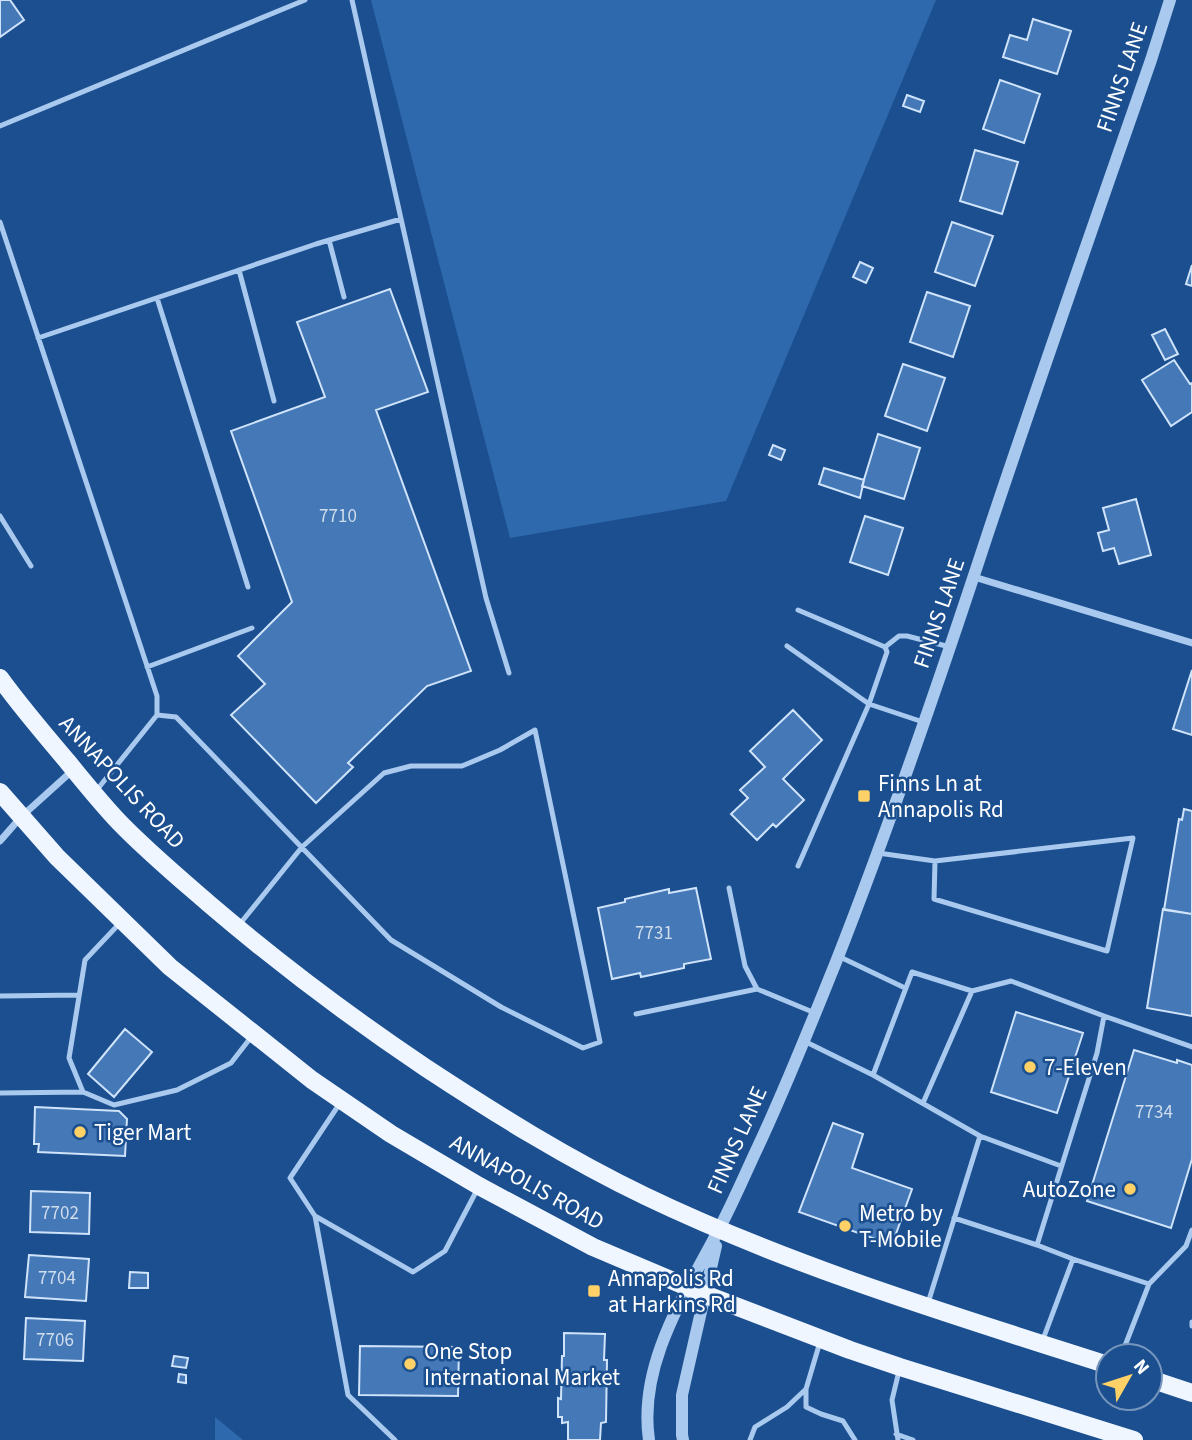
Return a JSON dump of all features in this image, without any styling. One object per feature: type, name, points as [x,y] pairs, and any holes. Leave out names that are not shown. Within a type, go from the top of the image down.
[{"type":"main road","name":"ANNAPOLIS ROAD","points":[[0,678],[119,822],[176,876],[334,1004],[475,1100],[572,1158],[646,1196],[720,1229],[795,1260],[1094,1361]]},
{"type":"main road","name":"ANNAPOLIS ROAD","points":[[0,792],[57,857],[170,967],[312,1080],[391,1134],[479,1186],[593,1247],[704,1294],[900,1367],[1134,1440]]},
{"type":"main road","points":[[1164,1383],[1192,1391]]},
{"type":"street","name":"FINNS LANE","points":[[720,1229],[804,1041],[878,853],[1170,0]]},
{"type":"street","points":[[974,577],[1192,643]]},
{"type":"street","points":[[0,841],[21,817],[74,769]]},
{"type":"street","points":[[649,1440],[649,1393],[654,1363],[687,1287],[720,1229]]},
{"type":"street","points":[[683,1440],[682,1395],[720,1229]]},
{"type":"lane","points":[[0,126],[305,0]]},
{"type":"lane","points":[[352,0],[486,598],[509,673]]},
{"type":"lane","points":[[38,338],[329,240],[401,219]]},
{"type":"lane","points":[[0,222],[157,696],[157,715],[94,793]]},
{"type":"lane","points":[[329,240],[344,297]]},
{"type":"lane","points":[[239,270],[274,401]]},
{"type":"lane","points":[[157,298],[248,587]]},
{"type":"lane","points":[[0,516],[31,566]]},
{"type":"lane","points":[[798,610],[885,647],[887,652],[869,704],[798,866]]},
{"type":"lane","points":[[147,667],[252,628]]},
{"type":"lane","points":[[885,647],[899,636],[950,647]]},
{"type":"lane","points":[[787,646],[869,704],[924,722]]},
{"type":"lane","points":[[157,715],[176,717],[302,847],[391,940],[501,1007],[583,1048],[600,1042],[535,730],[500,750],[462,766],[411,766],[384,773],[302,847],[237,928]]},
{"type":"lane","points":[[878,853],[936,861],[1133,838],[1107,951],[934,899],[936,861]]},
{"type":"lane","points":[[729,888],[745,966],[757,989]]},
{"type":"lane","points":[[83,1092],[69,1058],[85,960],[121,921]]},
{"type":"lane","points":[[838,956],[905,988]]},
{"type":"lane","points":[[873,1075],[912,972],[972,991],[1011,981],[1192,1047]]},
{"type":"lane","points":[[636,1014],[757,989],[815,1013]]},
{"type":"lane","points":[[923,1103],[972,991]]},
{"type":"lane","points":[[0,996],[79,995]]},
{"type":"lane","points":[[1037,1245],[1097,1053],[1104,1016]]},
{"type":"lane","points":[[0,1093],[83,1092],[114,1105],[177,1090],[231,1063],[253,1034]]},
{"type":"lane","points":[[804,1041],[873,1075],[980,1136],[1061,1166]]},
{"type":"lane","points":[[342,1100],[290,1178],[315,1216],[348,1395],[395,1440]]},
{"type":"lane","points":[[927,1306],[980,1136]]},
{"type":"lane","points":[[315,1216],[413,1272],[445,1251],[479,1186]]},
{"type":"lane","points":[[954,1218],[1149,1284]]},
{"type":"lane","points":[[1126,1342],[1149,1284],[1186,1246],[1192,1230]]},
{"type":"lane","points":[[1042,1344],[1073,1259]]},
{"type":"lane","points":[[821,1339],[806,1389],[806,1407],[844,1421],[855,1440]]},
{"type":"lane","points":[[900,1367],[892,1400],[897,1437],[913,1440]]},
{"type":"lane","points":[[750,1440],[755,1427],[787,1407],[806,1389]]},
{"type":"shaded area","points":[[371,0],[936,0],[726,501],[510,538]]},
{"type":"shaded area","points":[[215,1417],[243,1440],[215,1440]]},
{"type":"building","points":[[0,0],[10,0],[24,20],[0,37]]},
{"type":"building","points":[[1033,19],[1071,31],[1057,74],[1003,57],[1010,35],[1027,40]]},
{"type":"building","points":[[1000,80],[1040,94],[1024,143],[983,129]]},
{"type":"building","points":[[907,95],[924,101],[920,112],[903,106]]},
{"type":"building","points":[[975,150],[1018,162],[1002,214],[960,201]]},
{"type":"building","points":[[952,222],[993,236],[975,286],[935,272]]},
{"type":"building","points":[[860,262],[873,268],[866,283],[853,277]]},
{"type":"building","points":[[1192,265],[1192,286],[1186,284]]},
{"type":"building","points":[[390,289],[428,392],[376,410],[471,671],[427,686],[348,763],[353,767],[316,803],[231,715],[265,684],[238,656],[292,602],[231,431],[325,397],[297,322]]},
{"type":"building","points":[[927,292],[970,306],[953,357],[910,342]]},
{"type":"building","points":[[1165,329],[1178,354],[1165,360],[1152,335]]},
{"type":"building","points":[[1174,360],[1190,384],[1192,383],[1192,412],[1171,426],[1142,380]]},
{"type":"building","points":[[903,364],[945,378],[927,431],[885,416]]},
{"type":"building","points":[[878,434],[920,448],[904,499],[862,486]]},
{"type":"building","points":[[773,445],[785,450],[781,460],[769,455]]},
{"type":"building","points":[[824,468],[864,480],[860,498],[819,484]]},
{"type":"building","points":[[1136,499],[1151,555],[1119,564],[1114,548],[1103,551],[1098,533],[1109,530],[1103,508]]},
{"type":"building","points":[[865,516],[903,528],[888,575],[850,562]]},
{"type":"building","points":[[1192,670],[1192,735],[1173,729]]},
{"type":"building","points":[[793,710],[822,740],[783,779],[804,800],[776,827],[773,824],[757,840],[731,814],[748,798],[740,790],[765,767],[750,751]]},
{"type":"building","points":[[1184,809],[1192,811],[1192,914],[1164,910],[1179,819],[1182,820]]},
{"type":"building","points":[[696,888],[711,959],[641,977],[640,973],[612,979],[598,908],[669,889],[669,893]]},
{"type":"building","points":[[1163,909],[1192,914],[1192,1016],[1147,1008]]},
{"type":"building","points":[[1016,1012],[1083,1033],[1057,1113],[991,1092]]},
{"type":"building","points":[[125,1029],[152,1052],[114,1097],[88,1074]]},
{"type":"building","points":[[1134,1050],[1192,1065],[1192,1159],[1171,1228],[1087,1201]]},
{"type":"building","name":"Tiger Mart","points":[[35,1107],[119,1111],[127,1119],[125,1156],[38,1152],[39,1144],[34,1144]]},
{"type":"building","points":[[833,1123],[863,1134],[852,1168],[912,1189],[892,1245],[799,1212]]},
{"type":"building","points":[[31,1191],[90,1193],[89,1234],[30,1232]]},
{"type":"building","points":[[29,1255],[89,1259],[86,1301],[25,1297]]},
{"type":"building","points":[[130,1272],[148,1273],[148,1288],[129,1288]]},
{"type":"building","points":[[26,1318],[85,1321],[83,1361],[24,1359]]},
{"type":"building","points":[[564,1333],[605,1334],[606,1422],[601,1423],[600,1440],[568,1440],[568,1422],[562,1423],[562,1417],[558,1417]]},
{"type":"building","points":[[360,1346],[459,1347],[458,1396],[359,1395]]},
{"type":"building","points":[[174,1356],[188,1358],[186,1368],[172,1366]]},
{"type":"building","points":[[179,1374],[186,1375],[186,1383],[178,1382]]},
{"type":"place","name":"Finns Ln at Annapolis Rd","points":[[864,796]]},
{"type":"place","name":"7-Eleven","points":[[1030,1067]]},
{"type":"place","name":"Tiger Mart","points":[[80,1132]]},
{"type":"place","name":"AutoZone","points":[[1130,1189]]},
{"type":"place","name":"Metro by T-Mobile","points":[[845,1226]]},
{"type":"place","name":"Annapolis Rd at Harkins Rd","points":[[594,1291]]},
{"type":"place","name":"One Stop International Market","points":[[410,1364]]}]
